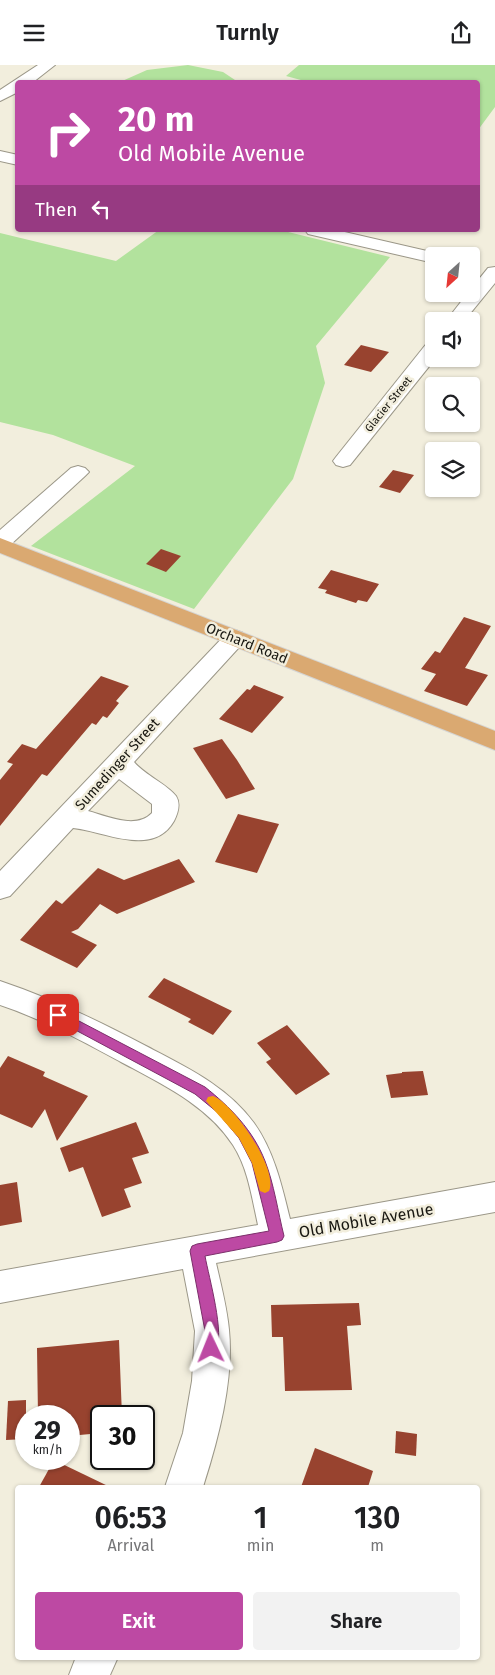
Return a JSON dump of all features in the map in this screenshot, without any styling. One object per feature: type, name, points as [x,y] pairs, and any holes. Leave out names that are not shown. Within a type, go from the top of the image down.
[{"type":"main road","name":"Orchard Road","points":[[0,543],[234,638],[495,740]]},
{"type":"street","points":[[26,80],[48,65]]},
{"type":"street","points":[[0,97],[15,87]]},
{"type":"street","points":[[0,156],[15,159]]},
{"type":"street","points":[[323,232],[425,256]]},
{"type":"street","points":[[461,312],[490,269]]},
{"type":"street","name":"Glacier Street","points":[[343,461],[425,358]]},
{"type":"street","points":[[0,543],[78,472]]},
{"type":"street","name":"Sumedinger Street","points":[[0,889],[234,638]]},
{"type":"street","points":[[68,818],[82,818],[134,831],[151,828],[162,820],[167,808],[165,801],[132,777],[119,762]]},
{"type":"street","points":[[0,993],[32,1003],[70,1020],[200,1091],[221,1108],[244,1135],[258,1162],[277,1236]]},
{"type":"street","name":"Old Mobile Avenue","points":[[0,1287],[491,1198]]},
{"type":"street","points":[[185,1485],[201,1433],[210,1381],[212,1331],[197,1251]]},
{"type":"street","points":[[89,1675],[96,1660]]},
{"type":"green space","points":[[188,65],[223,72],[235,80],[124,80],[147,70]]},
{"type":"green space","points":[[299,65],[495,65],[495,107],[480,127],[480,80],[301,80],[286,76]]},
{"type":"green space","points":[[156,232],[288,232],[390,257],[316,346],[325,383],[293,479],[194,609],[31,546],[135,466],[53,435],[0,422],[0,233],[116,261]]},
{"type":"building","points":[[361,345],[389,352],[371,372],[344,365]]},
{"type":"building","points":[[393,470],[414,475],[400,493],[379,487]]},
{"type":"building","points":[[161,549],[181,556],[166,572],[146,564]]},
{"type":"building","points":[[331,570],[379,584],[367,602],[358,600],[356,603],[325,593],[327,590],[318,588]]},
{"type":"building","points":[[464,617],[491,626],[465,668],[488,675],[467,706],[424,691],[436,674],[421,669],[435,651],[440,653]]},
{"type":"building","points":[[101,676],[129,686],[116,701],[119,703],[107,718],[103,716],[96,725],[92,723],[47,776],[42,774],[0,826],[0,780],[13,764],[7,762],[22,744],[36,749]]},
{"type":"building","points":[[254,685],[284,697],[252,733],[219,719],[247,689],[250,690]]},
{"type":"building","points":[[222,739],[255,789],[226,799],[193,748]]},
{"type":"building","points":[[238,814],[279,824],[257,873],[215,862]]},
{"type":"building","points":[[179,859],[195,882],[117,914],[100,904],[78,929],[71,932],[97,945],[77,968],[20,940],[56,900],[62,904],[98,868],[124,880]]},
{"type":"building","points":[[164,978],[232,1011],[213,1035],[188,1022],[191,1019],[148,997]]},
{"type":"building","points":[[287,1025],[330,1074],[296,1095],[266,1062],[271,1059],[257,1043]]},
{"type":"building","points":[[8,1056],[45,1072],[43,1076],[88,1096],[57,1141],[45,1109],[32,1128],[0,1114],[0,1068]]},
{"type":"building","points":[[423,1071],[428,1095],[391,1098],[386,1075]]},
{"type":"building","points":[[136,1122],[149,1153],[132,1158],[142,1183],[124,1189],[131,1207],[102,1217],[83,1167],[69,1172],[60,1148]]},
{"type":"building","points":[[17,1182],[22,1222],[0,1226],[0,1185]]},
{"type":"building","points":[[359,1303],[361,1325],[347,1326],[352,1390],[285,1391],[283,1337],[272,1337],[271,1305]]},
{"type":"building","points":[[119,1340],[122,1405],[90,1405],[90,1434],[80,1435],[80,1405],[38,1405],[37,1348]]},
{"type":"building","points":[[26,1400],[26,1405],[15,1405],[15,1440],[6,1440],[8,1401]]},
{"type":"building","points":[[396,1431],[417,1434],[416,1456],[395,1453]]},
{"type":"building","points":[[315,1448],[373,1471],[369,1485],[302,1485]]},
{"type":"building","points":[[48,1470],[75,1470],[106,1485],[40,1485]]},
{"type":"slow traffic","points":[[213,1101],[244,1135],[258,1162],[265,1187]]},
{"type":"route","points":[[58,1015],[200,1091],[221,1108],[244,1135],[258,1162],[277,1236],[197,1251],[212,1331],[211,1348]]}]
